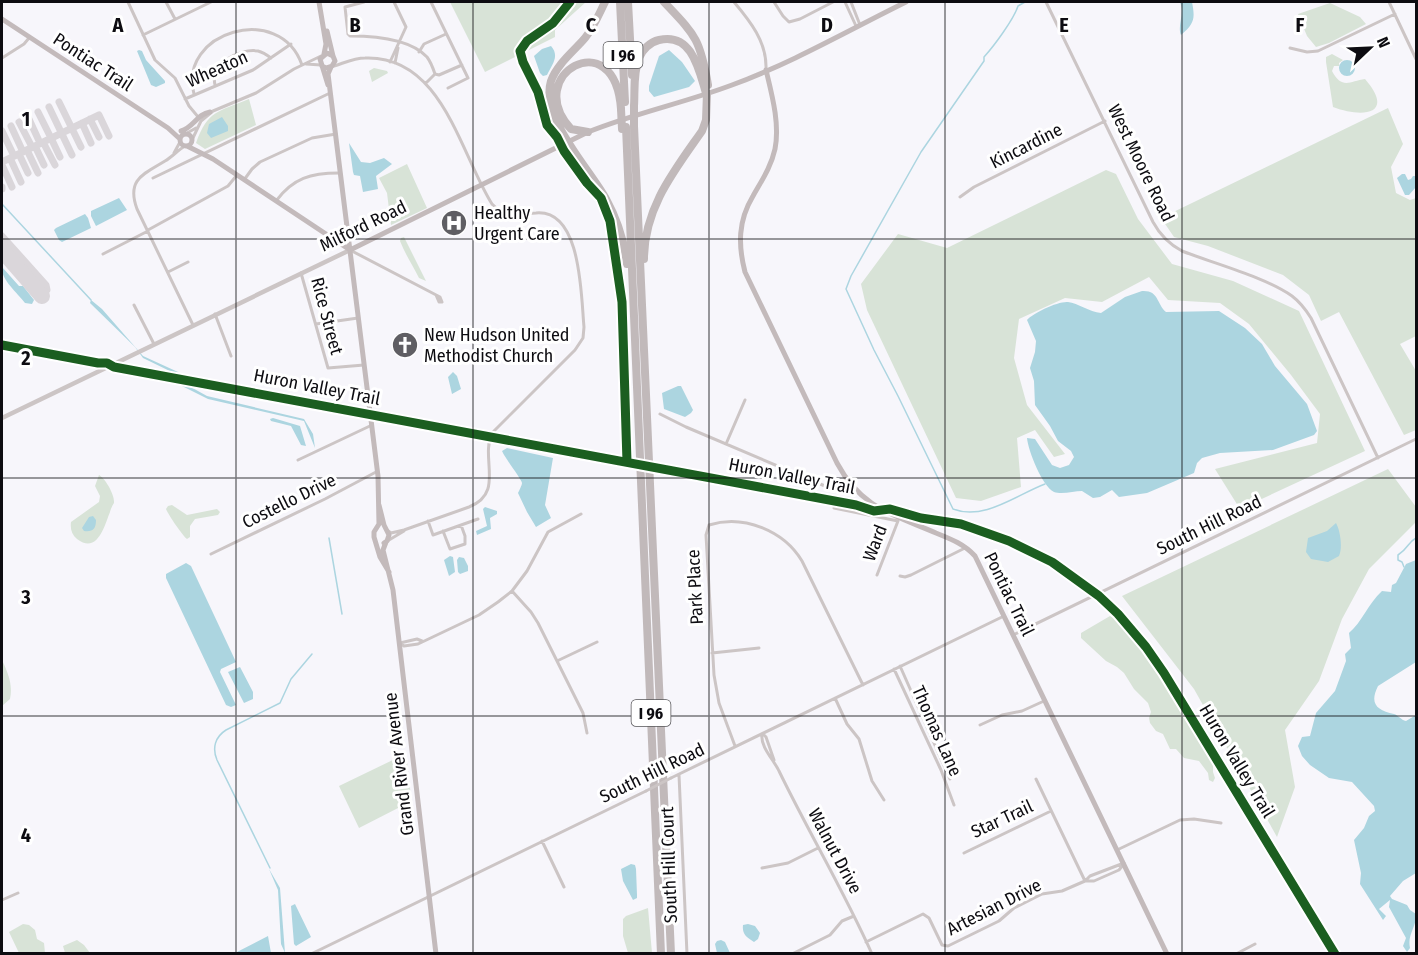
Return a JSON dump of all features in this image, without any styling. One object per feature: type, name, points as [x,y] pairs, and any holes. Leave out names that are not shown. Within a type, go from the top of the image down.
[{"type":"highway","points":[[605,2],[591,30],[555,72],[551,82],[550,103],[567,141],[606,199],[620,231],[638,327]]},
{"type":"highway","name":"I 96","points":[[620,2],[623,109],[627,127],[638,327],[639,472],[661,954]]},
{"type":"highway","name":"I 96","points":[[628,2],[634,106],[627,127],[627,170],[650,474],[671,954]]},
{"type":"highway","points":[[638,327],[649,219],[662,190],[702,131],[706,120],[708,93],[703,57],[697,40],[685,23],[664,2]]},
{"type":"highway","points":[[634,106],[636,67],[640,55],[648,45],[662,39],[676,41],[690,50],[697,62],[708,93]]},
{"type":"highway","points":[[588,132],[574,131],[568,126],[557,102],[557,85],[572,67],[589,63],[609,71],[617,85],[623,109]]},
{"type":"main road","points":[[320,2],[326,44],[320,58],[331,91]]},
{"type":"main road","name":"Milford Road","points":[[350,250],[567,141],[627,117],[745,80],[906,2]]},
{"type":"main road","points":[[322,18],[334,63],[328,74],[378,471],[380,505],[389,535],[386,541],[381,543],[376,541],[374,534],[379,524],[378,507],[380,505]]},
{"type":"main road","name":"Pontiac Trail","points":[[2,19],[350,250]]},
{"type":"main road","points":[[323,55],[333,57]]},
{"type":"main road","points":[[321,65],[326,68],[331,67]]},
{"type":"main road","name":"Pontiac Trail","points":[[766,70],[777,138],[770,166],[746,208],[742,220],[741,258],[745,272],[837,464],[851,487],[873,505],[899,519],[958,542],[975,556],[1167,954]]},
{"type":"main road","points":[[184,133],[199,118],[210,112]]},
{"type":"main road","name":"Pontiac Trail","points":[[168,128],[184,133]]},
{"type":"main road","points":[[184,133],[186,142]]},
{"type":"main road","points":[[184,133],[186,142]]},
{"type":"main road","points":[[377,528],[387,529]]},
{"type":"main road","name":"Grand River Avenue","points":[[376,541],[380,557],[389,572]]},
{"type":"main road","name":"Grand River Avenue","points":[[386,541],[383,550],[389,572],[399,643],[436,954]]},
{"type":"street","points":[[128,2],[155,60],[175,78],[185,99],[199,118]]},
{"type":"street","points":[[166,2],[175,19]]},
{"type":"street","points":[[143,34],[210,2]]},
{"type":"street","points":[[364,2],[345,7],[348,34],[401,42],[427,57],[435,74]]},
{"type":"street","points":[[390,62],[406,27],[394,2]]},
{"type":"street","points":[[430,2],[468,78],[448,88]]},
{"type":"street","points":[[734,2],[758,34],[765,57],[766,70]]},
{"type":"street","points":[[774,2],[789,22],[800,19],[833,2]]},
{"type":"street","points":[[845,2],[851,7]]},
{"type":"street","points":[[851,2],[858,26]]},
{"type":"street","name":"West Moore Road","points":[[1046,2],[1153,222],[1165,239],[1182,251],[1276,288],[1294,297],[1304,307],[1378,458]]},
{"type":"street","points":[[1389,2],[1416,59]]},
{"type":"street","points":[[1290,48],[1307,52],[1318,51],[1395,14]]},
{"type":"street","points":[[194,94],[192,76],[199,57],[212,43],[224,35],[242,30],[260,29],[278,35],[296,49],[303,64]]},
{"type":"street","points":[[419,52],[424,44],[446,34]]},
{"type":"street","points":[[2,58],[24,44],[29,38]]},
{"type":"street","name":"Wheaton","points":[[185,99],[214,85],[243,75],[291,44]]},
{"type":"street","points":[[395,63],[398,48]]},
{"type":"street","points":[[214,85],[216,74],[225,61],[232,56],[242,52],[259,51],[271,58]]},
{"type":"street","points":[[193,325],[135,202],[136,183],[141,175],[174,154],[210,112],[256,93],[303,64],[323,55]]},
{"type":"street","points":[[333,57],[347,61]]},
{"type":"street","points":[[331,67],[367,57],[395,63],[413,73],[426,83],[441,103],[492,204],[505,214],[547,213],[560,222],[577,255],[584,329],[580,344],[492,433],[488,442],[490,484],[484,497],[474,505],[404,530],[391,532],[387,529]]},
{"type":"street","points":[[303,64],[321,65]]},
{"type":"street","points":[[426,83],[435,74],[439,75],[462,65]]},
{"type":"street","points":[[153,178],[331,91]]},
{"type":"street","name":"Kincardine","points":[[960,197],[1105,121]]},
{"type":"street","points":[[184,133],[198,127]]},
{"type":"street","points":[[244,180],[260,162],[312,138],[336,134]]},
{"type":"street","points":[[276,201],[285,189],[296,181],[314,175],[340,173]]},
{"type":"street","points":[[103,254],[228,186],[237,175]]},
{"type":"street","points":[[350,250],[436,295]]},
{"type":"street","name":"Milford Road","points":[[2,418],[350,250]]},
{"type":"street","points":[[168,272],[188,262]]},
{"type":"street","name":"Rice Street","points":[[301,273],[327,367],[330,369],[364,365]]},
{"type":"street","points":[[134,305],[154,344]]},
{"type":"street","points":[[215,314],[231,356]]},
{"type":"street","points":[[316,324],[358,318]]},
{"type":"street","points":[[726,444],[745,400]]},
{"type":"street","points":[[660,414],[832,489],[843,492],[851,487]]},
{"type":"street","points":[[298,460],[372,425]]},
{"type":"street","name":"South Hill Road","points":[[1013,635],[1416,439]]},
{"type":"street","name":"Costello Drive","points":[[211,554],[378,471]]},
{"type":"street","points":[[834,508],[899,519]]},
{"type":"street","points":[[399,643],[432,638],[479,615],[512,591],[527,571],[548,532],[581,514]]},
{"type":"street","points":[[428,521],[433,535],[478,519]]},
{"type":"street","name":"Ward","points":[[877,575],[899,519]]},
{"type":"street","name":"Park Place","points":[[735,746],[719,703],[712,653],[706,528],[711,524],[758,526],[780,536],[797,552],[863,685]]},
{"type":"street","points":[[443,531],[450,549],[465,544],[461,525]]},
{"type":"street","points":[[386,541],[401,534],[404,530]]},
{"type":"street","points":[[900,576],[911,575],[966,548]]},
{"type":"street","points":[[512,591],[531,612],[557,661],[582,713],[587,733]]},
{"type":"street","name":"South Hill Road","points":[[311,954],[1004,616]]},
{"type":"street","points":[[557,661],[597,642]]},
{"type":"street","points":[[712,653],[759,648]]},
{"type":"street","points":[[900,666],[950,779]]},
{"type":"street","name":"Thomas Lane","points":[[894,669],[941,770],[954,805]]},
{"type":"street","points":[[835,698],[847,724],[859,739],[872,781],[884,800]]},
{"type":"street","points":[[980,724],[1002,715],[1022,711],[1044,700]]},
{"type":"street","name":"Walnut Drive","points":[[762,733],[761,738],[768,754],[775,762],[831,873],[840,885],[872,954]]},
{"type":"street","name":"South Hill Court","points":[[679,774],[687,954]]},
{"type":"street","points":[[1036,779],[1085,881]]},
{"type":"street","name":"Star Trail","points":[[964,853],[1051,811]]},
{"type":"street","points":[[1117,850],[1180,820],[1194,819],[1221,823]]},
{"type":"street","points":[[542,841],[564,887]]},
{"type":"street","points":[[762,868],[788,863],[818,848]]},
{"type":"street","name":"Artesian Drive","points":[[1085,881],[1094,881],[1119,870],[1124,863]]},
{"type":"street","name":"Artesian Drive","points":[[866,942],[923,914],[929,918],[942,945],[948,946],[999,921],[1014,908],[1046,892],[1062,891],[1085,881],[1090,876],[1124,863]]},
{"type":"street","points":[[1102,871],[1104,876]]},
{"type":"street","points":[[2,900],[18,893]]},
{"type":"street","points":[[792,954],[830,934],[842,921],[854,916]]},
{"type":"street","points":[[1236,954],[1255,944]]},
{"type":"street","points":[[803,948],[805,954]]},
{"type":"shaded area","points":[[450,2],[586,2],[555,30],[555,37],[485,72]]},
{"type":"shaded area","points":[[1330,3],[1360,17],[1366,24],[1316,47],[1307,36],[1298,14]]},
{"type":"shaded area","points":[[1332,54],[1343,60],[1339,66],[1334,66],[1332,71],[1339,81],[1347,83],[1365,79],[1374,91],[1377,100],[1376,107],[1372,111],[1355,112],[1333,107],[1326,62],[1326,57]]},
{"type":"shaded area","points":[[374,68],[388,73],[372,82],[369,71]]},
{"type":"shaded area","points":[[249,99],[256,125],[205,149],[196,143],[205,124],[215,113]]},
{"type":"shaded area","points":[[1388,108],[1403,144],[1391,167],[1396,193],[1410,200],[1416,198],[1416,336],[1400,344],[1416,371],[1416,430],[1404,435],[1339,312],[1321,321],[1309,295],[1283,275],[1208,246],[1174,237],[1161,218]]},
{"type":"shaded area","points":[[407,164],[427,208],[391,225],[387,193],[379,178]]},
{"type":"shaded area","points":[[1106,170],[1116,174],[1138,219],[1172,264],[1233,281],[1299,311],[1365,451],[1240,509],[1215,469],[1317,443],[1320,414],[1249,324],[1220,303],[1168,300],[1149,277],[1102,302],[1065,298],[1019,319],[1014,358],[1027,405],[1065,454],[1054,457],[1035,430],[1017,438],[1021,487],[981,501],[956,498],[867,310],[861,284],[898,234],[947,248]]},
{"type":"shaded area","points":[[404,237],[426,281],[419,278],[404,251],[400,241]]},
{"type":"shaded area","points":[[1388,469],[1416,507],[1416,522],[1369,569],[1342,619],[1319,681],[1285,730],[1295,787],[1277,837],[1194,689],[1122,596]]},
{"type":"shaded area","points":[[99,475],[109,487],[114,503],[100,536],[95,541],[84,543],[74,536],[71,522],[99,502],[100,496],[95,486]]},
{"type":"shaded area","points":[[172,505],[187,515],[217,509],[220,512],[218,515],[195,519],[190,526],[190,537],[187,539],[166,509]]},
{"type":"shaded area","points":[[1110,616],[1123,624],[1165,680],[1213,760],[1215,778],[1213,782],[1209,780],[1208,773],[1199,761],[1184,758],[1176,749],[1170,749],[1163,734],[1156,731],[1150,723],[1151,712],[1148,703],[1134,689],[1124,673],[1106,661],[1081,638],[1081,633]]},
{"type":"shaded area","points":[[2,660],[11,688],[10,699],[2,706]]},
{"type":"shaded area","points":[[399,757],[407,761],[411,797],[402,806],[359,828],[339,786]]},
{"type":"shaded area","points":[[648,908],[652,953],[628,953],[623,936],[623,919]]},
{"type":"shaded area","points":[[23,924],[35,930],[37,939],[44,943],[45,953],[19,953],[9,932]]},
{"type":"shaded area","points":[[77,940],[90,953],[65,953],[63,946]]},
{"type":"water","points":[[1180,2],[1192,2],[1194,12],[1191,24],[1181,35],[1182,11]]},
{"type":"water","points":[[551,46],[555,53],[554,60],[547,75],[543,76],[534,56],[542,49]]},
{"type":"water","points":[[139,50],[165,83],[156,87],[151,85],[137,51]]},
{"type":"water","points":[[669,50],[682,62],[695,81],[689,87],[654,97],[649,91],[649,86],[659,56]]},
{"type":"water","points":[[1344,60],[1350,60],[1355,68],[1353,74],[1344,76],[1339,71],[1339,65]]},
{"type":"water","points":[[222,117],[228,126],[228,131],[211,138],[207,133],[209,124]]},
{"type":"water","points":[[349,143],[361,162],[370,163],[384,158],[392,164],[376,176],[378,189],[363,192],[360,176],[354,175],[353,172]]},
{"type":"water","points":[[1405,174],[1408,180],[1416,176],[1416,187],[1409,195],[1405,195],[1397,178]]},
{"type":"water","points":[[119,198],[127,210],[96,226],[91,211]]},
{"type":"water","points":[[85,214],[91,228],[62,242],[59,240],[54,230],[56,228]]},
{"type":"water","points":[[2,267],[19,286],[23,286],[34,300],[32,304],[25,303],[10,286],[4,277]]},
{"type":"water","points":[[1142,291],[1152,293],[1166,312],[1219,311],[1245,328],[1262,344],[1275,366],[1307,404],[1317,431],[1314,435],[1273,450],[1220,453],[1202,458],[1197,463],[1194,473],[1147,493],[1119,497],[1112,490],[1093,498],[1082,491],[1061,493],[1049,488],[1036,467],[1027,438],[1035,439],[1052,465],[1060,468],[1069,465],[1074,457],[1071,451],[1058,441],[1035,405],[1034,381],[1030,368],[1036,341],[1027,320],[1046,308],[1064,302],[1101,313],[1125,297]]},
{"type":"water","points":[[91,300],[102,309],[143,356],[178,372],[180,376],[143,358],[135,347],[90,303]]},
{"type":"water","points":[[453,372],[457,376],[461,389],[452,394],[448,377]]},
{"type":"water","points":[[178,380],[207,396],[304,419],[313,434],[315,448],[304,421],[208,399],[176,383]]},
{"type":"water","points":[[681,386],[693,410],[685,417],[664,409],[662,393]]},
{"type":"water","points":[[270,419],[300,426],[306,446],[301,445],[291,426],[271,421]]},
{"type":"water","points":[[507,448],[553,458],[545,505],[551,518],[536,527],[518,493],[521,481],[502,451]]},
{"type":"water","points":[[485,507],[497,511],[497,514],[490,518],[491,529],[477,535],[476,531],[487,526],[483,509]]},
{"type":"water","points":[[93,516],[96,520],[95,528],[84,531],[82,528],[89,517]]},
{"type":"water","points":[[1336,523],[1341,548],[1339,556],[1328,562],[1311,559],[1306,552],[1308,538],[1327,531]]},
{"type":"water","points":[[450,556],[453,557],[455,572],[449,576],[444,560]]},
{"type":"water","points":[[459,557],[464,558],[468,566],[468,571],[460,574],[457,560]]},
{"type":"water","points":[[1416,560],[1416,662],[1378,686],[1374,697],[1379,708],[1406,721],[1416,715],[1416,873],[1403,881],[1390,896],[1407,905],[1416,914],[1409,943],[1410,948],[1407,952],[1403,946],[1406,938],[1389,907],[1390,900],[1379,909],[1386,916],[1383,920],[1360,884],[1361,873],[1354,840],[1364,828],[1369,816],[1375,811],[1374,806],[1352,782],[1329,778],[1310,765],[1302,756],[1298,746],[1302,737],[1310,736],[1316,713],[1335,691],[1346,661],[1345,654],[1351,648],[1349,633],[1382,591],[1391,592],[1392,585],[1396,583],[1406,564]]},
{"type":"water","points":[[186,563],[191,566],[236,662],[221,669],[220,672],[236,705],[231,707],[226,705],[166,578],[166,574]]},
{"type":"water","points":[[240,667],[253,692],[253,699],[244,703],[228,672]]},
{"type":"water","points":[[631,864],[635,865],[636,869],[637,898],[633,900],[623,881],[621,869]]},
{"type":"water","points":[[269,869],[280,888],[285,953],[281,944],[278,890]]},
{"type":"water","points":[[295,904],[311,937],[296,946],[291,906]]},
{"type":"water","points":[[743,925],[755,926],[760,933],[754,942],[743,931]]},
{"type":"water","points":[[268,936],[271,953],[235,953]]},
{"type":"water","points":[[721,940],[725,942],[730,953],[717,953],[715,944]]},
{"type":"waterway","points":[[1025,2],[1018,6],[1008,25],[921,152],[851,276],[846,289],[953,509],[965,512],[988,509],[1045,484]]},
{"type":"waterway","points":[[2,204],[91,300]]},
{"type":"waterway","points":[[329,538],[342,614]]},
{"type":"waterway","points":[[1404,567],[1398,560],[1398,555],[1416,538]]},
{"type":"waterway","points":[[270,868],[217,760],[216,743],[219,736],[226,730],[280,703],[291,679],[312,654]]},
{"type":"taxiway","points":[[59,102],[81,147]]},
{"type":"taxiway","points":[[49,107],[72,155]]},
{"type":"taxiway","points":[[38,112],[51,138]]},
{"type":"taxiway","points":[[2,162],[99,115],[109,136]]},
{"type":"taxiway","points":[[28,117],[40,143]]},
{"type":"taxiway","points":[[90,119],[99,137]]},
{"type":"taxiway","points":[[19,122],[32,147]]},
{"type":"taxiway","points":[[82,123],[91,143]]},
{"type":"taxiway","points":[[11,126],[23,152]]},
{"type":"taxiway","points":[[2,131],[14,156]]},
{"type":"taxiway","points":[[51,138],[60,157]]},
{"type":"taxiway","points":[[43,142],[55,165]]},
{"type":"taxiway","points":[[35,146],[44,165]]},
{"type":"taxiway","points":[[27,150],[38,173]]},
{"type":"taxiway","points":[[19,154],[28,173]]},
{"type":"taxiway","points":[[10,158],[21,182]]},
{"type":"taxiway","points":[[2,165],[12,187]]},
{"type":"taxiway","points":[[2,236],[46,285],[47,290],[41,295]]},
{"type":"runway","points":[[2,250],[42,296]]},
{"type":"cycle path","points":[[570,2],[553,23],[527,41],[520,51],[538,92],[547,125],[587,183],[601,198],[610,221],[622,302],[627,462]]},
{"type":"cycle path","name":"Huron Valley Trail","points":[[2,345],[856,505],[874,511],[890,509],[921,518],[961,524],[1009,541],[1052,562],[1099,596],[1146,647],[1335,954]]},
{"type":"place","name":"Healthy Urgent Care","points":[[454,223]]},
{"type":"place","name":"New Hudson United Methodist Church","points":[[405,345]]}]
